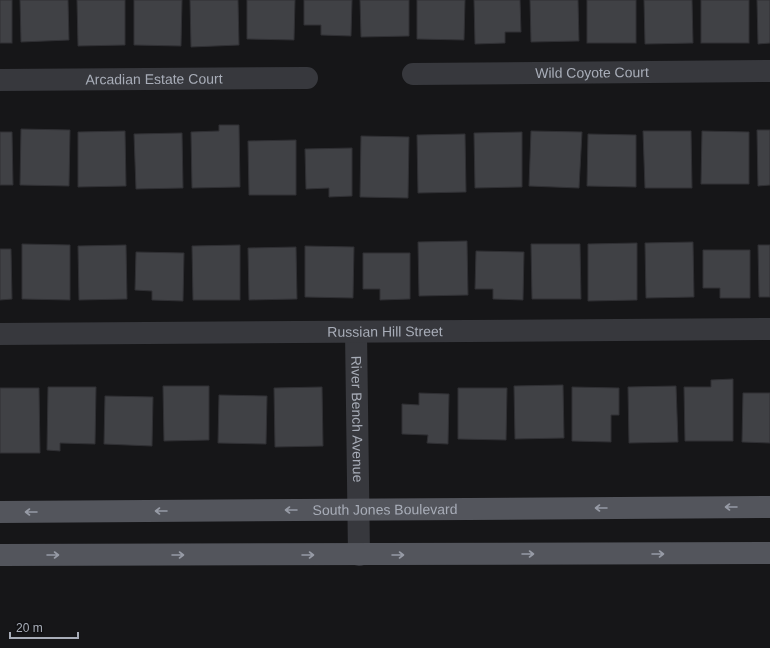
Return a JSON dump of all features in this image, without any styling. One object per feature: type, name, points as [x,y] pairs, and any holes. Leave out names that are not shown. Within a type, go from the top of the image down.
[{"type":"main road","name":"South Jones Boulevard","points":[[0,512],[770,506]]},
{"type":"main road","points":[[0,555],[770,553]]},
{"type":"street","name":"Wild Coyote Court","points":[[413,74],[770,71]]},
{"type":"street","name":"Arcadian Estate Court","points":[[0,80],[307,78]]},
{"type":"street","name":"Russian Hill Street","points":[[0,334],[770,329]]},
{"type":"street","name":"River Bench Avenue","points":[[356,332],[359,555]]},
{"type":"building","points":[[0,0],[12,0],[12,43],[0,43]]},
{"type":"building","points":[[20,0],[68,0],[69,40],[21,42]]},
{"type":"building","points":[[77,0],[125,0],[125,45],[78,46]]},
{"type":"building","points":[[134,0],[182,0],[181,46],[134,45]]},
{"type":"building","points":[[190,0],[238,0],[239,45],[191,47]]},
{"type":"building","points":[[247,0],[295,0],[294,40],[247,39]]},
{"type":"building","points":[[304,0],[352,0],[351,36],[321,35],[321,25],[304,25]]},
{"type":"building","points":[[360,0],[409,0],[409,36],[361,37]]},
{"type":"building","points":[[417,0],[465,0],[464,40],[417,39]]},
{"type":"building","points":[[474,0],[520,0],[521,32],[505,32],[505,43],[475,44]]},
{"type":"building","points":[[530,0],[578,0],[579,41],[531,42]]},
{"type":"building","points":[[587,0],[636,0],[636,43],[587,43]]},
{"type":"building","points":[[644,0],[692,0],[693,43],[645,44]]},
{"type":"building","points":[[701,0],[749,0],[749,43],[701,43]]},
{"type":"building","points":[[757,0],[770,0],[770,43],[758,44]]},
{"type":"building","points":[[219,125],[239,125],[240,187],[192,188],[191,132],[219,131]]},
{"type":"building","points":[[21,129],[70,130],[69,186],[20,185]]},
{"type":"building","points":[[757,130],[770,130],[770,185],[758,186]]},
{"type":"building","points":[[125,131],[126,186],[78,187],[78,132]]},
{"type":"building","points":[[531,131],[582,132],[579,188],[529,186]]},
{"type":"building","points":[[643,131],[691,131],[692,188],[645,188]]},
{"type":"building","points":[[702,131],[749,132],[749,184],[701,184]]},
{"type":"building","points":[[0,132],[12,132],[13,185],[0,185]]},
{"type":"building","points":[[522,132],[522,187],[475,188],[474,133]]},
{"type":"building","points":[[182,133],[183,188],[136,189],[134,134]]},
{"type":"building","points":[[465,134],[466,192],[418,193],[417,135]]},
{"type":"building","points":[[588,134],[636,135],[636,187],[587,186]]},
{"type":"building","points":[[361,136],[409,137],[408,198],[360,197]]},
{"type":"building","points":[[296,140],[296,195],[249,195],[248,141]]},
{"type":"building","points":[[352,148],[352,196],[329,197],[329,188],[306,189],[305,149]]},
{"type":"building","points":[[467,241],[468,295],[419,296],[418,242]]},
{"type":"building","points":[[693,242],[694,297],[646,298],[645,243]]},
{"type":"building","points":[[637,243],[637,300],[588,301],[588,244]]},
{"type":"building","points":[[22,244],[70,245],[70,300],[22,299]]},
{"type":"building","points":[[531,244],[580,244],[581,299],[532,299]]},
{"type":"building","points":[[126,245],[127,299],[79,300],[78,246]]},
{"type":"building","points":[[240,245],[240,300],[193,300],[192,246]]},
{"type":"building","points":[[758,245],[770,245],[770,297],[759,297]]},
{"type":"building","points":[[305,246],[354,247],[353,298],[305,297]]},
{"type":"building","points":[[296,247],[297,299],[249,300],[248,248]]},
{"type":"building","points":[[0,249],[11,249],[12,299],[0,300]]},
{"type":"building","points":[[703,250],[750,250],[750,298],[720,298],[720,288],[703,288]]},
{"type":"building","points":[[476,251],[524,252],[523,300],[493,299],[493,289],[475,289]]},
{"type":"building","points":[[136,252],[184,253],[183,301],[152,300],[152,291],[135,290]]},
{"type":"building","points":[[363,253],[410,253],[410,299],[380,300],[380,289],[363,289]]},
{"type":"building","points":[[733,379],[733,441],[685,441],[684,387],[711,387],[711,380]]},
{"type":"building","points":[[563,385],[564,438],[515,439],[514,386]]},
{"type":"building","points":[[163,386],[209,386],[209,440],[164,441]]},
{"type":"building","points":[[676,386],[678,442],[629,443],[628,387]]},
{"type":"building","points":[[48,387],[96,387],[95,444],[60,443],[60,451],[47,450]]},
{"type":"building","points":[[322,387],[323,446],[275,447],[274,388]]},
{"type":"building","points":[[572,387],[619,388],[619,415],[611,415],[611,442],[572,441]]},
{"type":"building","points":[[0,388],[39,388],[40,453],[0,453]]},
{"type":"building","points":[[458,388],[507,388],[506,440],[458,439]]},
{"type":"building","points":[[419,393],[449,394],[448,444],[427,443],[428,435],[402,434],[402,404],[419,405]]},
{"type":"building","points":[[743,393],[770,393],[770,443],[742,442]]},
{"type":"building","points":[[219,395],[267,396],[266,444],[218,443]]},
{"type":"building","points":[[105,396],[153,397],[152,446],[104,444]]}]
